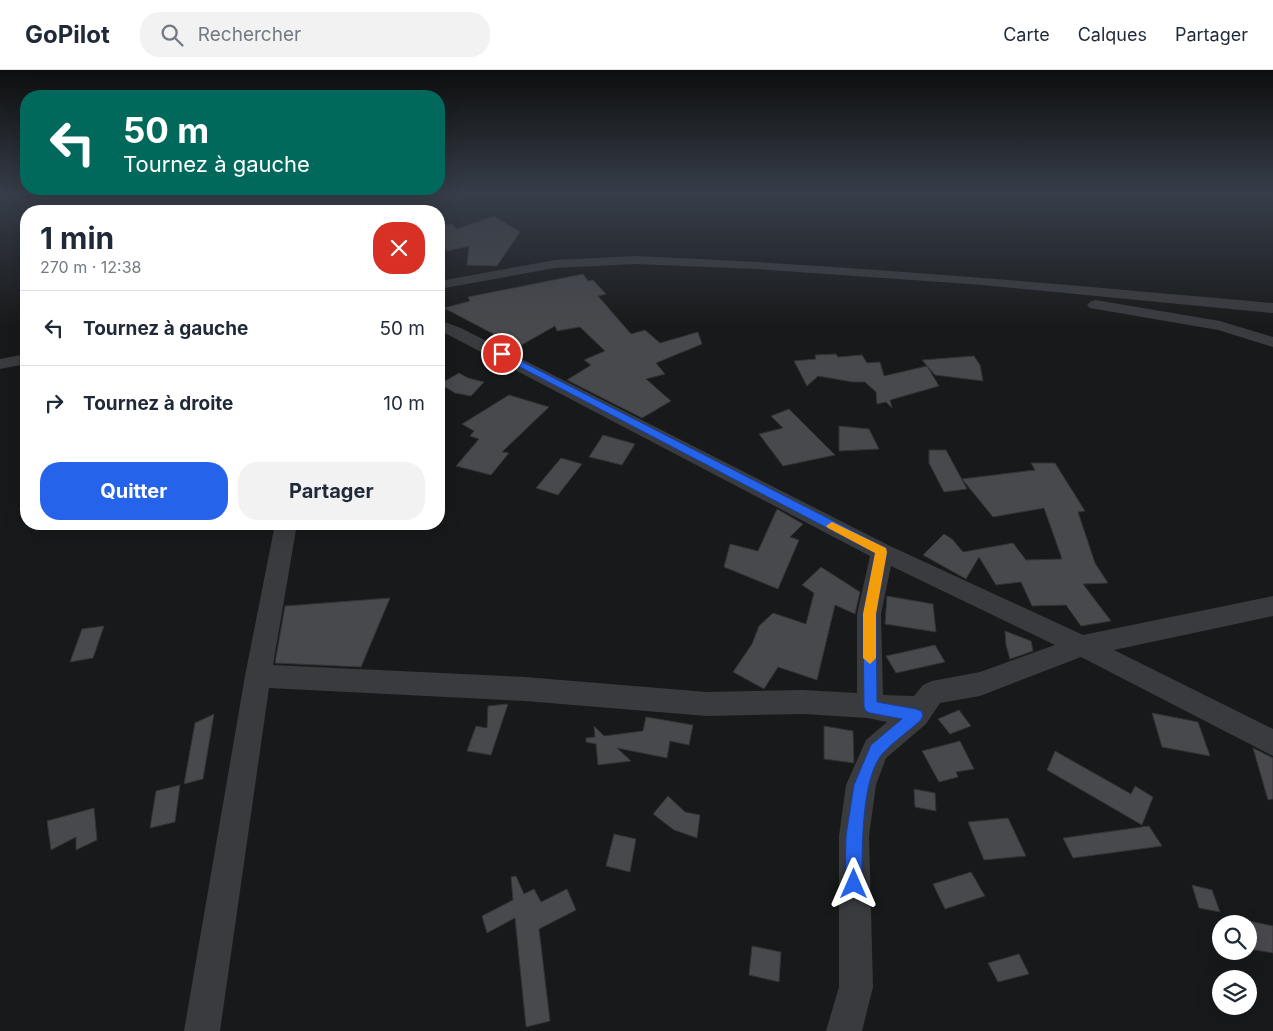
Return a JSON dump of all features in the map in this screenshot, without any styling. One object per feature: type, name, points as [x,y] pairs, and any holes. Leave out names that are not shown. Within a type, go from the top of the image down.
[{"type":"street","points":[[445,284],[555,264],[636,260],[756,265],[982,281],[1273,308]]},
{"type":"street","points":[[982,281],[1019,297],[1114,308],[1220,326],[1273,342]]},
{"type":"street","points":[[445,327],[464,335],[882,552],[1082,646],[1273,743]]},
{"type":"street","points":[[0,364],[20,360]]},
{"type":"street","points":[[202,1031],[258,676],[285,530]]},
{"type":"street","points":[[870,707],[869,614],[882,552]]},
{"type":"street","points":[[258,676],[525,689],[707,704],[803,702],[921,709],[932,693],[980,684],[1082,646],[1273,606]]},
{"type":"street","points":[[844,1031],[856,987],[854,836],[861,785],[876,749],[916,715],[870,707]]},
{"type":"building","points":[[445,238],[516,238],[497,266],[467,265],[469,246],[447,251]]},
{"type":"building","points":[[583,274],[588,281],[593,280],[606,294],[598,296],[631,334],[645,330],[660,343],[698,332],[702,344],[656,363],[665,374],[646,379],[671,401],[642,418],[567,380],[591,365],[584,360],[605,351],[580,327],[557,331],[555,326],[518,347],[445,309],[470,301],[468,297]]},
{"type":"building","points":[[836,354],[838,357],[862,355],[867,363],[880,362],[884,376],[927,366],[939,386],[890,400],[892,408],[886,402],[877,404],[876,392],[865,382],[852,382],[818,376],[807,386],[794,361],[816,359],[815,355]]},
{"type":"building","points":[[974,356],[980,365],[983,381],[935,375],[922,360]]},
{"type":"building","points":[[459,373],[468,378],[484,382],[471,396],[455,393],[445,387],[445,381]]},
{"type":"building","points":[[509,395],[549,407],[502,452],[509,453],[491,475],[456,466],[479,439],[470,436],[474,431],[462,424]]},
{"type":"building","points":[[789,409],[835,455],[783,466],[759,434],[783,428],[771,416]]},
{"type":"building","points":[[839,426],[869,429],[879,449],[839,451]]},
{"type":"building","points":[[603,435],[635,444],[622,465],[589,457]]},
{"type":"building","points":[[929,450],[946,450],[967,489],[944,492],[929,463]]},
{"type":"building","points":[[561,458],[582,464],[558,495],[536,488]]},
{"type":"building","points":[[1031,463],[1055,463],[1085,511],[1078,512],[1095,563],[1108,583],[1083,584],[1111,621],[1081,626],[1066,605],[1032,606],[1021,582],[996,585],[979,557],[966,579],[923,555],[944,534],[952,539],[963,552],[1013,543],[1026,560],[1062,559],[1044,508],[993,517],[962,479],[1035,470]]},
{"type":"building","points":[[777,509],[803,524],[790,537],[799,540],[778,589],[724,567],[730,544],[758,551]]},
{"type":"building","points":[[821,567],[860,592],[855,614],[835,605],[817,680],[778,667],[764,689],[733,672],[752,644],[759,626],[773,613],[806,624],[814,593],[802,585]]},
{"type":"building","points":[[887,596],[933,604],[936,632],[885,624]]},
{"type":"building","points":[[390,598],[361,667],[275,663],[285,606]]},
{"type":"building","points":[[104,626],[93,658],[70,662],[82,629]]},
{"type":"building","points":[[1005,631],[1031,641],[1033,651],[1010,659]]},
{"type":"building","points":[[935,645],[945,662],[896,673],[886,656]]},
{"type":"building","points":[[508,704],[491,755],[467,751],[476,726],[487,728],[488,706]]},
{"type":"building","points":[[959,710],[971,726],[950,734],[938,719]]},
{"type":"building","points":[[1152,713],[1198,722],[1210,756],[1162,747]]},
{"type":"building","points":[[214,714],[203,779],[184,784],[195,723]]},
{"type":"building","points":[[646,717],[693,725],[689,745],[670,741],[667,758],[617,748],[631,761],[598,765],[596,744],[586,742],[586,738],[595,737],[594,726],[604,736],[643,731]]},
{"type":"building","points":[[824,726],[853,731],[854,763],[824,759]]},
{"type":"building","points":[[960,741],[974,769],[956,772],[958,777],[939,782],[922,751]]},
{"type":"building","points":[[1253,748],[1273,758],[1273,799],[1268,800]]},
{"type":"building","points":[[1055,751],[1131,794],[1135,786],[1153,797],[1142,825],[1047,770]]},
{"type":"building","points":[[180,785],[175,822],[150,828],[156,791]]},
{"type":"building","points":[[914,789],[935,793],[936,811],[915,807]]},
{"type":"building","points":[[668,796],[685,812],[700,815],[697,838],[674,830],[653,814]]},
{"type":"building","points":[[94,808],[97,840],[76,850],[76,837],[51,850],[47,821]]},
{"type":"building","points":[[1008,818],[1026,856],[984,860],[968,822]]},
{"type":"building","points":[[1149,826],[1162,846],[1073,858],[1063,838]]},
{"type":"building","points":[[614,834],[636,839],[630,872],[606,866]]},
{"type":"building","points":[[971,872],[985,896],[945,909],[933,884]]},
{"type":"building","points":[[516,876],[524,894],[534,889],[541,902],[567,889],[576,910],[539,929],[550,1021],[526,1027],[515,918],[487,933],[482,916],[513,900],[511,877]]},
{"type":"building","points":[[1192,885],[1212,890],[1220,912],[1199,908]]},
{"type":"building","points":[[1257,923],[1273,926],[1273,953],[1257,950]]},
{"type":"building","points":[[752,946],[781,952],[779,982],[749,975]]},
{"type":"building","points":[[1019,954],[1029,974],[998,982],[988,963]]},
{"type":"slow traffic","points":[[832,526],[882,552],[869,614],[870,658]]},
{"type":"route","points":[[502,354],[882,552],[869,614],[870,707],[916,715],[876,749],[861,785],[854,836],[854,884]]}]
